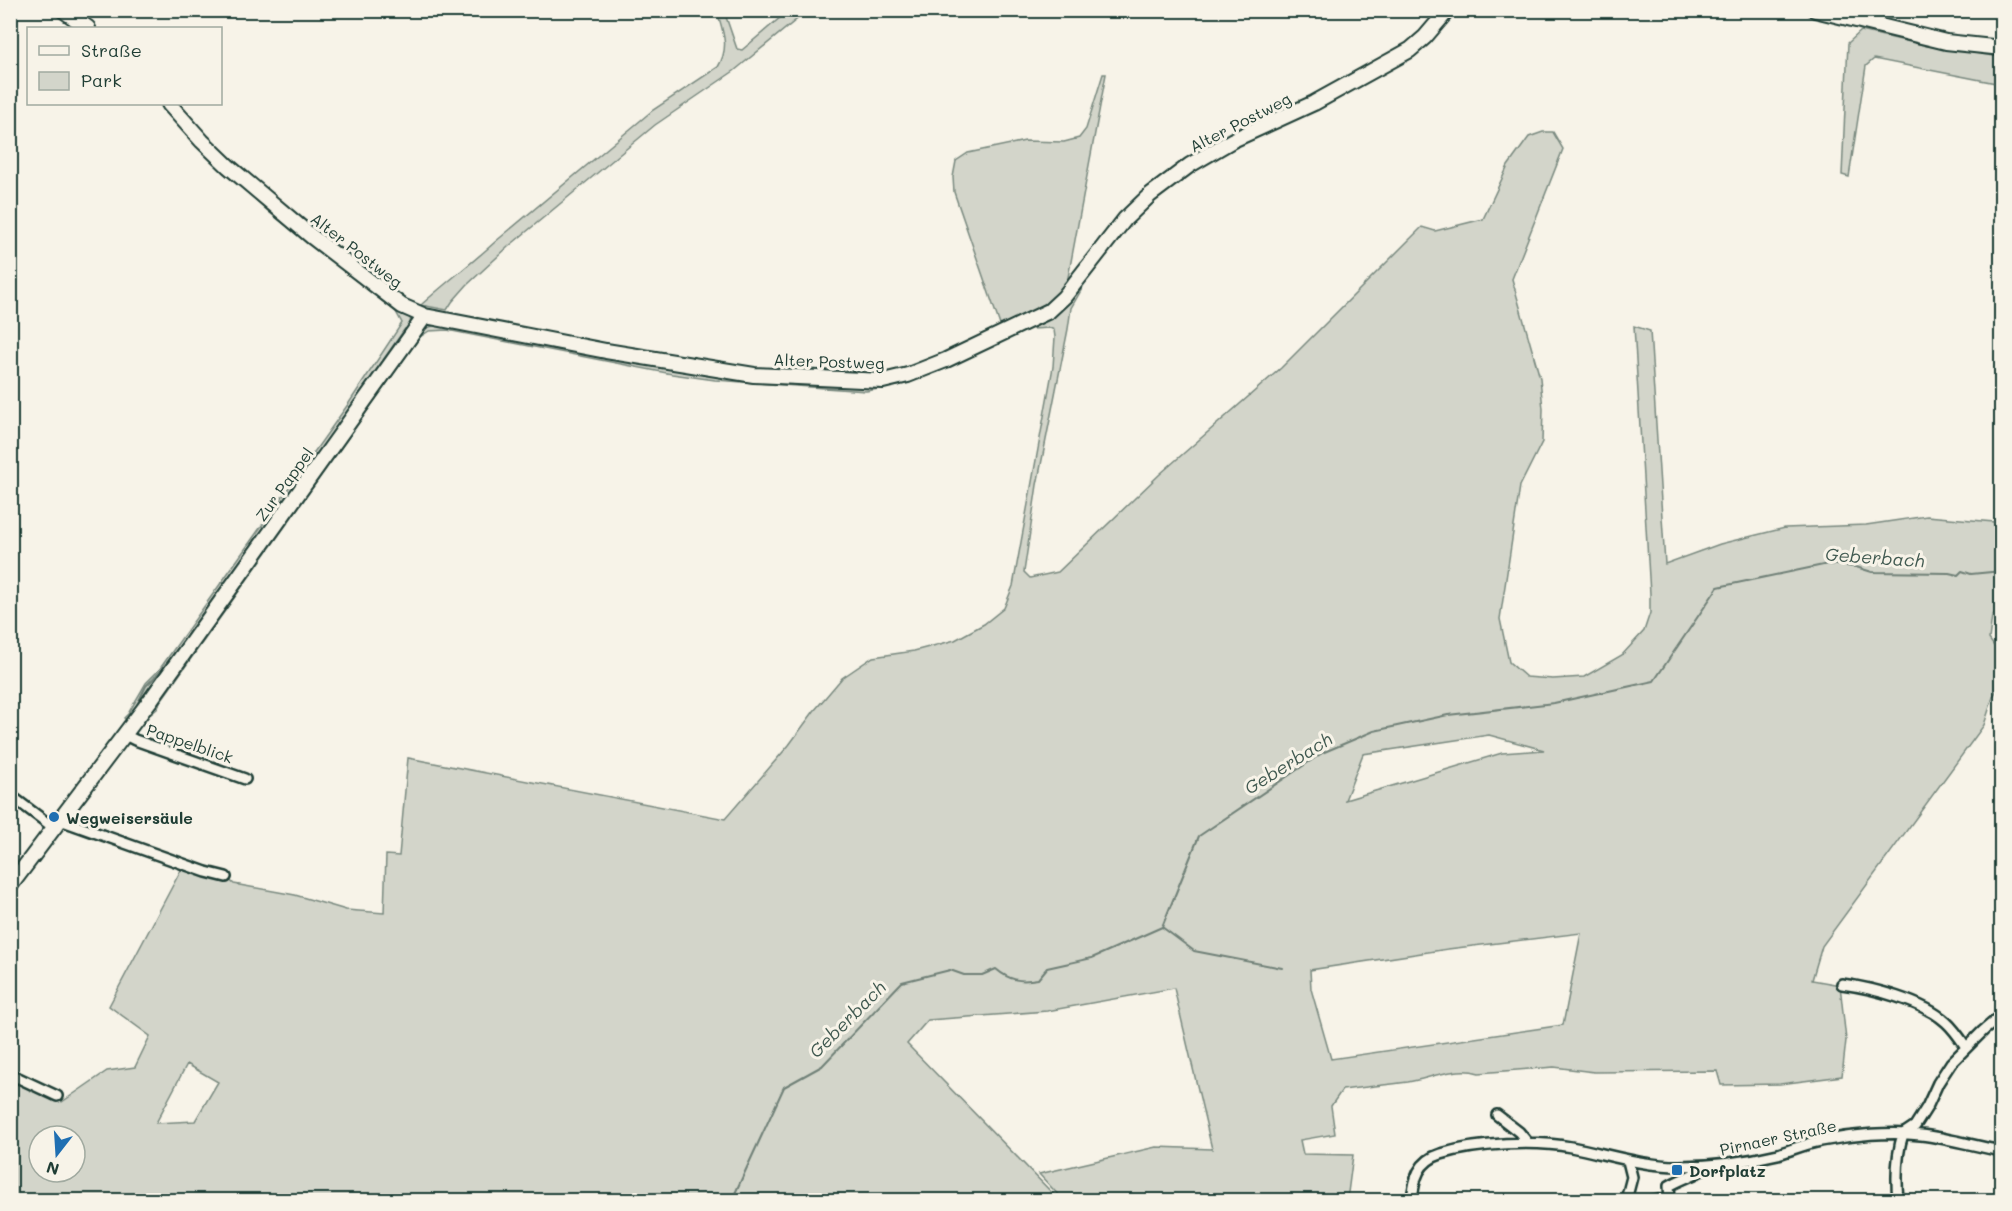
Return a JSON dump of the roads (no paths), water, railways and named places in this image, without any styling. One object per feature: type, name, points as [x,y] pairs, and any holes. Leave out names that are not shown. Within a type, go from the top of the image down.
[{"type":"street","points":[[63,10],[87,27]]},
{"type":"street","name":"Alter Postweg","points":[[170,105],[202,141],[266,200],[402,306],[424,316],[606,351],[754,375],[883,381],[908,375],[946,360],[1049,311],[1064,297],[1125,219],[1158,189],[1190,165],[1233,140],[1314,104],[1410,50],[1425,37],[1448,10]]},
{"type":"street","points":[[1815,10],[1946,42],[2001,48]]},
{"type":"street","name":"Zur Pappel","points":[[10,886],[152,698],[424,316]]},
{"type":"street","name":"Pappelblick","points":[[125,735],[245,778]]},
{"type":"street","points":[[10,795],[57,824],[226,877]]},
{"type":"street","points":[[1842,984],[1863,986],[1891,994],[1933,1013],[1955,1030],[1966,1047]]},
{"type":"street","points":[[1898,1200],[1896,1176],[1899,1147],[1903,1134],[1915,1126],[1951,1063],[2001,1016]]},
{"type":"street","points":[[10,1074],[57,1096]]},
{"type":"street","points":[[1497,1115],[1519,1132],[1528,1143]]},
{"type":"street","name":"Pirnaer Straße","points":[[1412,1200],[1417,1173],[1427,1160],[1441,1154],[1481,1147],[1528,1143],[1571,1147],[1628,1161],[1665,1166],[1727,1164],[1778,1154],[1820,1141],[1903,1134],[1922,1135],[2001,1151]]},
{"type":"street","points":[[1626,1200],[1632,1177],[1628,1161]]},
{"type":"street","points":[[1670,1200],[1669,1186],[1681,1178],[1702,1171],[1709,1165]]},
{"type":"street","points":[[1654,1200],[1663,1200]]},
{"type":"waterway","points":[[324,445],[405,329]]},
{"type":"waterway","points":[[187,635],[298,481]]},
{"type":"waterway","name":"Geberbach","points":[[732,1200],[784,1087],[822,1066],[902,982],[950,970],[964,975],[982,975],[996,969],[1016,980],[1038,979],[1047,968],[1092,958],[1162,927],[1199,836],[1322,753],[1374,731],[1448,715],[1554,703],[1654,681],[1718,587],[1828,564],[1856,567],[1872,572],[1958,575],[1962,571],[1971,574],[2002,571]]},
{"type":"waterway","points":[[135,709],[146,686],[177,649]]},
{"type":"waterway","points":[[1162,927],[1194,951],[1282,968]]},
{"type":"place","name":"Wegweisersäule","points":[[54,817]]},
{"type":"place","name":"Dorfplatz","points":[[1677,1170]]}]
